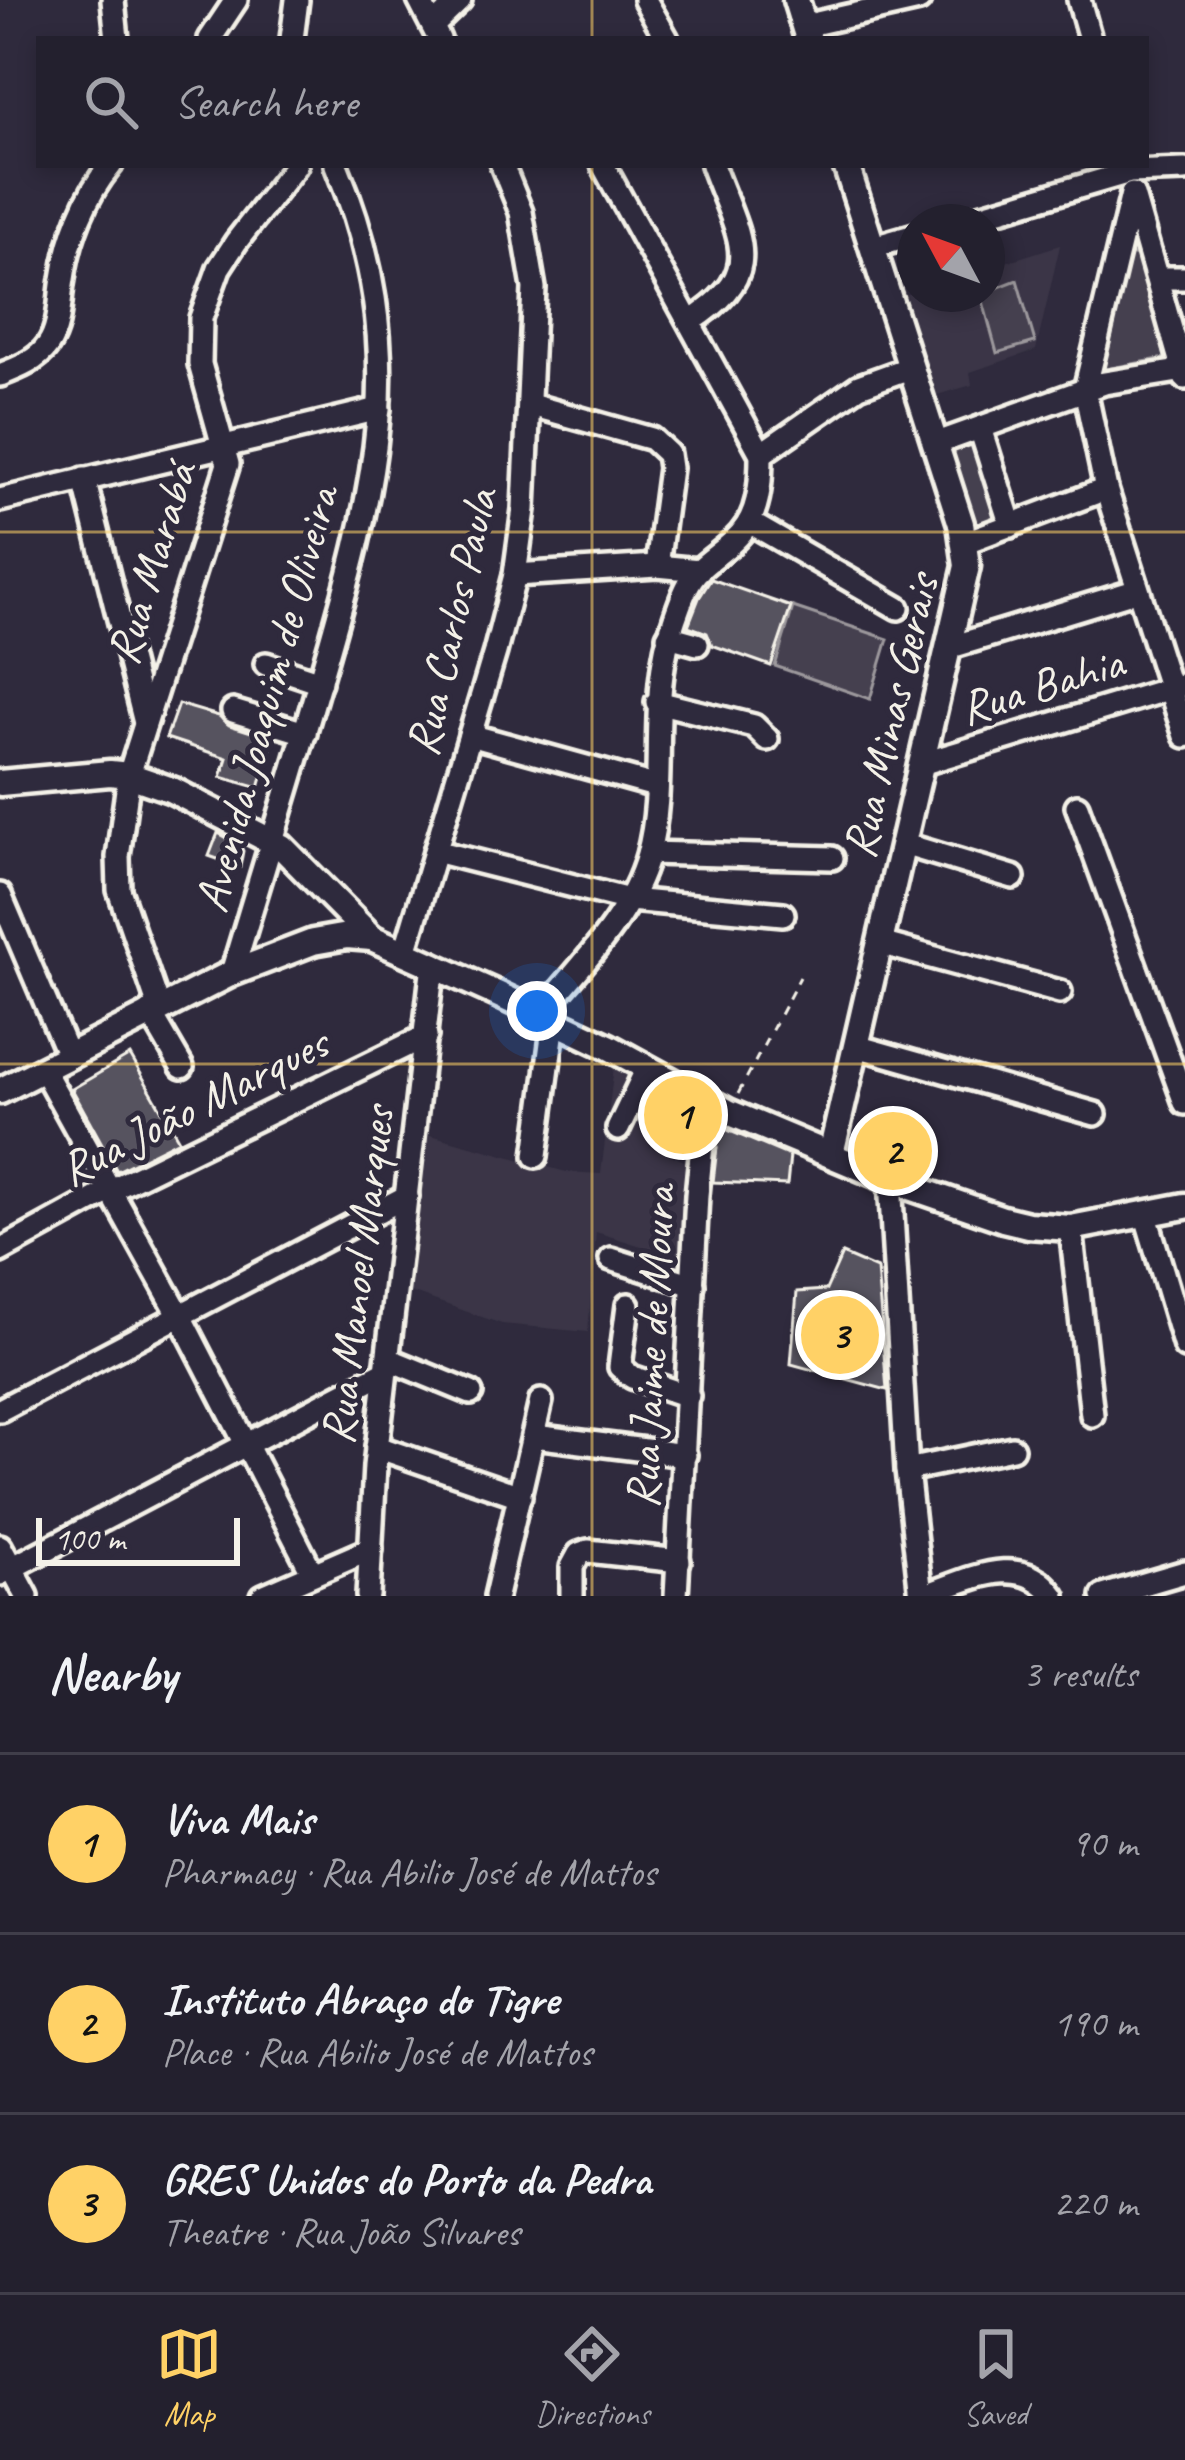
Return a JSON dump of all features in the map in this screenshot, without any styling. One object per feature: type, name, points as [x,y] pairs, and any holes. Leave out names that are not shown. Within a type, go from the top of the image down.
[{"type":"main road","points":[[796,0],[806,33]]},
{"type":"main road","name":"Rua Minas Gerais","points":[[831,1154],[964,585],[966,542],[847,168]]},
{"type":"main road","points":[[2,774],[129,775],[172,790],[296,858],[372,938]]},
{"type":"main road","points":[[0,1091],[232,973],[331,938],[372,938],[547,1017],[723,1109],[890,1180],[1016,1222],[1071,1228],[1185,1206]]},
{"type":"street","points":[[113,0],[117,36]]},
{"type":"street","points":[[212,36],[236,0]]},
{"type":"street","points":[[292,36],[297,0]]},
{"type":"street","points":[[418,0],[436,32],[460,0]]},
{"type":"street","points":[[645,0],[665,36]]},
{"type":"street","points":[[806,33],[919,0]]},
{"type":"street","points":[[1079,0],[1089,36]]},
{"type":"street","points":[[0,375],[25,365],[48,345],[58,321],[63,273],[83,209],[109,168]]},
{"type":"street","name":"Rua Marabá","points":[[182,1067],[154,1010],[119,890],[118,857],[129,775],[228,464],[200,364],[201,318],[228,255],[294,168]]},
{"type":"street","name":"Avenida Joaquim de Oliveira","points":[[232,973],[364,521],[379,409],[375,288],[367,247],[337,168]]},
{"type":"street","name":"Rua Carlos Paula","points":[[405,952],[515,575],[534,329],[531,254],[503,168]]},
{"type":"street","points":[[536,1156],[547,1017],[629,900],[649,853],[657,702],[668,636],[698,570],[749,522],[760,482],[761,454],[605,168]]},
{"type":"street","points":[[690,322],[715,306],[741,273],[733,223],[713,168]]},
{"type":"street","points":[[1005,210],[1130,177],[1185,170]]},
{"type":"street","points":[[934,444],[1085,390],[1146,374],[1184,372],[1130,177]]},
{"type":"street","points":[[1130,177],[1085,390],[1135,591],[1176,687],[1185,736]]},
{"type":"street","points":[[873,247],[897,240]]},
{"type":"street","points":[[1157,278],[1185,278]]},
{"type":"street","points":[[761,454],[859,386],[909,368]]},
{"type":"street","points":[[531,405],[663,446],[670,467],[657,566]]},
{"type":"street","points":[[0,500],[379,409]]},
{"type":"street","points":[[980,428],[1011,526]]},
{"type":"street","points":[[84,479],[145,725]]},
{"type":"street","points":[[966,542],[1106,489]]},
{"type":"street","points":[[749,522],[898,608]]},
{"type":"street","points":[[515,575],[657,566],[698,570]]},
{"type":"street","points":[[948,649],[1135,591]]},
{"type":"street","points":[[668,636],[697,644]]},
{"type":"street","points":[[266,664],[320,682]]},
{"type":"street","name":"Rua Bahia","points":[[921,764],[1176,687]]},
{"type":"street","points":[[657,702],[760,728],[767,739]]},
{"type":"street","points":[[233,711],[305,733]]},
{"type":"street","points":[[470,735],[655,785]]},
{"type":"street","points":[[1077,806],[1185,1103]]},
{"type":"street","points":[[903,844],[1013,877]]},
{"type":"street","points":[[435,851],[629,900],[783,914]]},
{"type":"street","points":[[649,853],[832,858]]},
{"type":"street","points":[[0,895],[68,1055]]},
{"type":"street","points":[[880,943],[1060,992]]},
{"type":"street","name":"Rua Manoel Marques","points":[[368,1596],[377,1447],[433,964]]},
{"type":"street","name":"Rua João Marques","points":[[0,1251],[111,1190],[425,1036]]},
{"type":"street","points":[[856,1046],[1095,1114]]},
{"type":"street","points":[[618,1129],[647,1068]]},
{"type":"street","points":[[43,1069],[179,1314],[312,1572]]},
{"type":"street","name":"Rua Jaime de Moura","points":[[676,1596],[703,1135],[723,1109]]},
{"type":"street","points":[[890,1180],[907,1470],[921,1596],[1003,1570],[1032,1576],[1054,1596]]},
{"type":"street","points":[[0,1410],[407,1196]]},
{"type":"street","points":[[1146,1216],[1185,1347]]},
{"type":"street","points":[[1071,1228],[1092,1415]]},
{"type":"street","points":[[611,1259],[693,1286]]},
{"type":"street","points":[[628,1305],[620,1366],[632,1377],[688,1396]]},
{"type":"street","points":[[6,1571],[387,1365],[471,1393]]},
{"type":"street","points":[[496,1596],[542,1401]]},
{"type":"street","points":[[534,1436],[685,1455]]},
{"type":"street","points":[[377,1447],[520,1496]]},
{"type":"street","points":[[907,1470],[1012,1448]]},
{"type":"street","points":[[0,1546],[6,1571],[27,1596]]},
{"type":"street","points":[[263,1596],[370,1549]]},
{"type":"street","points":[[572,1596],[572,1567],[579,1553],[679,1561]]},
{"type":"street","points":[[1103,1596],[1185,1572]]},
{"type":"path","points":[[723,1109],[800,977]]},
{"type":"shaded area","points":[[1060,245],[1036,350],[970,372],[972,385],[933,396],[911,312],[1005,312],[1005,262]]},
{"type":"shaded area","points":[[1125,252],[1143,258],[1165,358],[1095,371]]},
{"type":"shaded area","points":[[1017,280],[1035,342],[997,353],[986,312],[1005,312],[1005,285]]},
{"type":"shaded area","points":[[976,445],[1001,523],[971,533],[949,449]]},
{"type":"shaded area","points":[[793,607],[888,639],[870,699],[775,666]]},
{"type":"shaded area","points":[[614,1066],[671,1095],[649,1146],[689,1163],[684,1259],[596,1232],[588,1332],[502,1324],[408,1291],[423,1133],[566,1172],[601,1174]]},
{"type":"building","points":[[711,579],[791,607],[771,666],[712,645],[707,633],[688,626]]},
{"type":"building","points":[[178,704],[273,739],[259,788],[221,777],[227,758],[166,738]]},
{"type":"building","points":[[218,833],[240,845],[240,867],[209,856]]},
{"type":"building","points":[[130,1055],[179,1140],[117,1171],[72,1089]]},
{"type":"building","points":[[676,1103],[690,1110],[689,1127],[675,1126]]},
{"type":"building","points":[[723,1128],[790,1156],[787,1185],[713,1182]]},
{"type":"building","points":[[899,1133],[911,1137],[899,1166],[878,1157],[888,1135],[895,1138]]},
{"type":"building","points":[[842,1254],[877,1269],[887,1390],[791,1364],[797,1292],[826,1290]]},
{"type":"place","name":"Viva Mais","points":[[683,1115]]},
{"type":"place","name":"Instituto Abraço do Tigre","points":[[893,1151]]},
{"type":"place","name":"GRES Unidos do Porto da Pedra","points":[[840,1335]]}]
